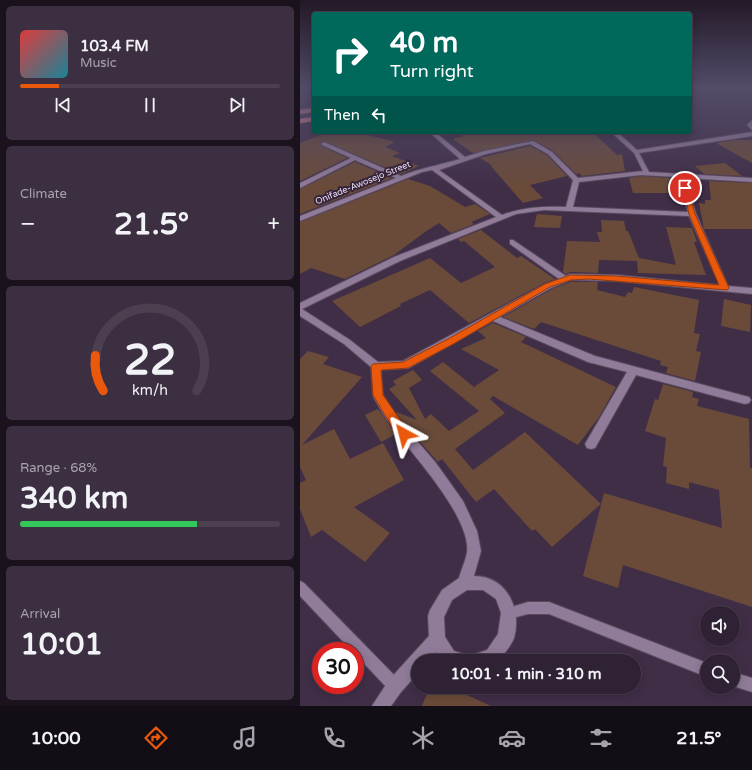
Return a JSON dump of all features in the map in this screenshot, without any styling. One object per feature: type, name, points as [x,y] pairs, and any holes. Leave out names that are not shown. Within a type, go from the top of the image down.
[{"type":"street","points":[[752,122],[750,125],[752,128]]},
{"type":"street","points":[[434,134],[464,159]]},
{"type":"street","points":[[616,134],[636,152],[647,173]]},
{"type":"street","points":[[636,152],[752,134]]},
{"type":"street","name":"Onifade-Awosejo Street","points":[[300,218],[421,170],[434,169],[464,159],[531,142],[559,161],[576,180]]},
{"type":"street","points":[[324,144],[401,178]]},
{"type":"street","points":[[300,186],[355,158]]},
{"type":"street","points":[[434,169],[501,217]]},
{"type":"street","points":[[569,208],[576,180],[647,173],[752,180]]},
{"type":"street","points":[[681,176],[692,214],[725,288]]},
{"type":"street","points":[[692,214],[569,208],[531,209],[515,212],[397,258],[301,312],[348,342],[376,366],[405,365],[548,286],[570,277],[617,278],[752,291]]},
{"type":"street","points":[[513,242],[565,279]]},
{"type":"street","points":[[492,317],[592,359],[745,400]]},
{"type":"street","points":[[376,366],[378,395],[395,424],[432,467],[458,504],[472,536],[474,551],[465,583]]},
{"type":"street","points":[[591,444],[634,370]]},
{"type":"street","points":[[447,654],[437,638],[436,616],[447,595],[465,583],[485,583],[501,594],[510,614],[506,637],[493,654]]},
{"type":"street","points":[[381,706],[395,686],[437,638]]},
{"type":"lane","points":[[300,587],[395,686]]},
{"type":"lane","points":[[510,614],[528,608],[549,608],[700,667]]},
{"type":"lane","points":[[740,681],[752,685]]},
{"type":"building","points":[[323,134],[364,134],[395,142],[385,147],[400,153],[392,156],[419,166],[401,174],[323,141],[320,144],[321,146],[347,158],[300,181],[300,143]]},
{"type":"building","points":[[460,134],[595,134],[617,155],[622,154],[625,171],[582,176],[579,173],[576,174],[553,151],[533,140],[473,153],[453,139],[463,136]]},
{"type":"building","points":[[735,140],[752,140],[752,163],[716,143]]},
{"type":"building","points":[[530,146],[547,155],[567,176],[530,185],[543,198],[523,203],[490,165],[493,166],[480,158]]},
{"type":"building","points":[[355,162],[392,178],[300,214],[300,189]]},
{"type":"building","points":[[725,163],[742,176],[704,174],[695,166]]},
{"type":"building","points":[[641,176],[669,178],[675,193],[633,193],[629,178]]},
{"type":"building","points":[[408,179],[430,186],[465,207],[475,204],[490,214],[471,222],[474,224],[451,233],[439,223],[394,255],[345,279],[311,268],[300,274],[300,222]]},
{"type":"building","points":[[709,181],[752,183],[752,229],[704,229],[699,203],[705,204],[705,200],[711,200]]},
{"type":"building","points":[[537,214],[562,216],[560,228],[534,227]]},
{"type":"building","points":[[601,220],[624,221],[626,231],[628,231],[639,258],[676,265],[666,227],[692,228],[697,242],[694,242],[706,275],[638,273],[637,261],[599,260],[598,273],[570,272],[566,274],[563,272],[567,241],[600,242],[597,232],[602,232]]},
{"type":"building","points":[[481,230],[517,258],[521,256],[555,279],[544,283],[469,323],[430,290],[400,304],[401,306],[360,327],[332,301],[430,258],[461,283],[495,267],[464,241],[461,242],[458,239]]},
{"type":"building","points":[[571,282],[598,282],[597,290],[625,297],[628,292],[632,293],[634,287],[699,300],[694,333],[700,334],[696,351],[701,352],[695,381],[666,373],[668,367],[660,365],[661,361],[541,322],[534,329],[503,317],[552,289]]},
{"type":"building","points":[[724,299],[751,305],[750,332],[721,326]]},
{"type":"building","points":[[493,323],[526,337],[521,342],[616,387],[599,417],[578,445],[493,396],[490,399],[505,413],[455,449],[473,470],[525,432],[601,504],[552,547],[535,529],[532,531],[494,489],[476,502],[442,459],[438,462],[400,419],[396,412],[417,420],[389,389],[396,385],[393,381],[413,370],[422,380],[409,388],[425,419],[431,414],[449,431],[479,411],[430,371],[443,362],[474,387],[499,370],[461,349],[486,338],[478,331]]},
{"type":"building","points":[[308,351],[329,357],[323,364],[362,377],[302,445],[334,429],[350,459],[383,443],[404,480],[354,507],[390,533],[365,562],[322,530],[311,537],[300,509],[300,483],[306,480],[300,467],[300,359]]},
{"type":"building","points":[[663,384],[693,392],[692,397],[699,399],[697,406],[749,419],[750,468],[752,468],[752,607],[623,565],[618,588],[583,576],[604,493],[722,528],[719,490],[689,482],[689,489],[666,483],[667,467],[663,466],[666,438],[645,431],[655,399],[658,400]]},
{"type":"building","points":[[378,409],[396,434],[381,442],[365,415]]},
{"type":"building","points":[[427,694],[464,694],[491,706],[422,706]]},
{"type":"route","points":[[404,434],[395,424],[378,395],[376,366],[405,365],[451,341],[548,286],[570,277],[589,277],[617,278],[725,288],[692,214],[685,188]]}]
